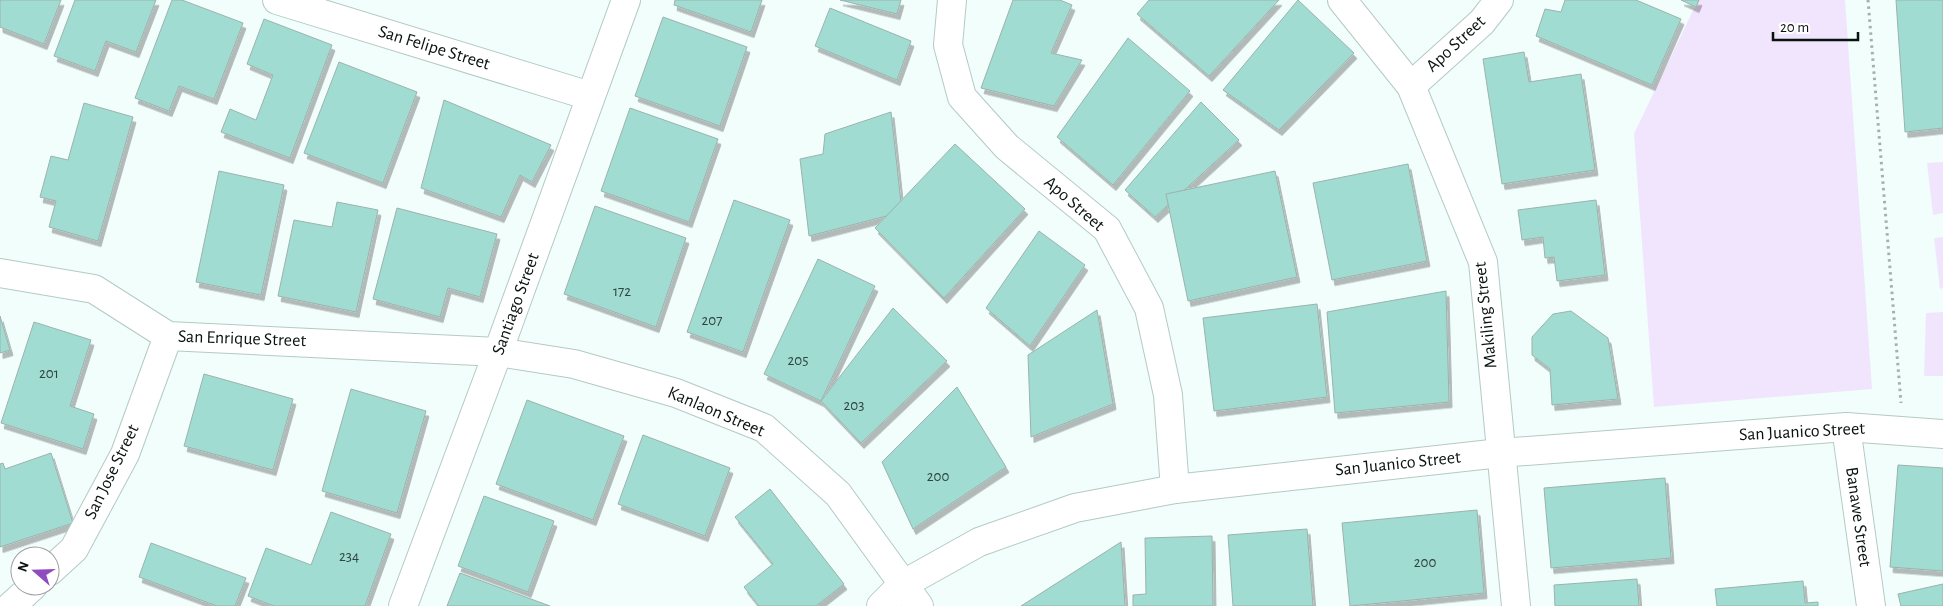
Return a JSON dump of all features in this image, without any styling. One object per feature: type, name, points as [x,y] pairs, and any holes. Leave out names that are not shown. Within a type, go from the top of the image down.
[{"type":"street","name":"San Felipe Street","points":[[277,0],[590,96]]},
{"type":"street","name":"Santiago Street","points":[[403,606],[626,0]]},
{"type":"street","name":"Apo Street","points":[[952,0],[948,45],[962,97],[1007,147],[1107,229],[1149,308],[1168,395],[1175,489]]},
{"type":"street","name":"Makiling Street","points":[[1342,0],[1411,86],[1482,262],[1516,606]]},
{"type":"street","name":"Apo Street","points":[[1411,86],[1482,22],[1499,0]]},
{"type":"street","name":"San Enrique Street","points":[[0,273],[94,289],[168,336],[498,352]]},
{"type":"street","name":"San Jose Street","points":[[60,561],[74,549],[125,454],[168,336]]},
{"type":"street","name":"Kanlaon Street","points":[[498,352],[583,366],[676,393],[764,428],[838,494],[919,606]]},
{"type":"street","name":"San Juanico Street","points":[[881,606],[902,585],[979,542],[1075,508],[1175,489],[1500,453],[1846,427],[1943,434]]},
{"type":"street","name":"Banawe Street","points":[[1846,427],[1870,606]]},
{"type":"street","points":[[11,606],[22,596]]},
{"type":"path","points":[[1868,0],[1903,431]]},
{"type":"shaded area","points":[[1698,0],[1845,0],[1872,389],[1654,407],[1634,134]]},
{"type":"shaded area","points":[[1943,162],[1943,213],[1933,215],[1927,163]]},
{"type":"shaded area","points":[[1943,237],[1943,288],[1940,289],[1934,238]]},
{"type":"shaded area","points":[[1943,312],[1943,376],[1924,376],[1926,313]]},
{"type":"building","points":[[0,0],[61,0],[44,44],[0,27]]},
{"type":"building","points":[[75,0],[156,0],[136,52],[106,41],[95,71],[54,56]]},
{"type":"building","points":[[172,0],[182,0],[243,23],[214,99],[179,86],[169,111],[135,98]]},
{"type":"building","points":[[675,0],[762,0],[751,32],[674,5]]},
{"type":"building","points":[[840,0],[901,0],[897,14]]},
{"type":"building","points":[[1013,0],[1060,0],[1072,5],[1051,53],[1082,60],[1054,106],[981,88]]},
{"type":"building","points":[[1149,0],[1279,0],[1209,76],[1137,14]]},
{"type":"building","points":[[1298,0],[1354,53],[1279,130],[1223,90]]},
{"type":"building","points":[[1565,0],[1636,0],[1681,19],[1652,85],[1536,36],[1545,9],[1561,12]]},
{"type":"building","points":[[1681,0],[1699,0],[1696,7]]},
{"type":"building","points":[[1896,0],[1943,0],[1943,128],[1905,132]]},
{"type":"building","points":[[830,8],[911,41],[897,80],[815,46]]},
{"type":"building","points":[[663,17],[747,47],[720,126],[635,96]]},
{"type":"building","points":[[264,19],[332,45],[290,158],[221,132],[230,109],[256,120],[273,75],[247,64]]},
{"type":"building","points":[[1128,38],[1190,91],[1113,185],[1057,137]]},
{"type":"building","points":[[1524,52],[1529,82],[1581,74],[1595,170],[1502,184],[1483,59]]},
{"type":"building","points":[[339,62],[417,92],[383,183],[304,153]]},
{"type":"building","points":[[444,100],[551,145],[532,182],[520,175],[501,217],[421,188]]},
{"type":"building","points":[[1201,102],[1239,140],[1155,217],[1125,190]]},
{"type":"building","points":[[84,103],[133,117],[98,241],[49,227],[56,201],[40,197],[51,156],[68,160]]},
{"type":"building","points":[[630,108],[718,139],[689,222],[601,191]]},
{"type":"building","points":[[891,112],[902,212],[809,236],[800,159],[823,154],[825,134]]},
{"type":"building","points":[[955,144],[1025,209],[944,298],[875,228]]},
{"type":"building","points":[[1408,164],[1427,261],[1332,280],[1313,183]]},
{"type":"building","points":[[219,171],[284,185],[261,295],[196,282]]},
{"type":"building","points":[[1275,171],[1297,277],[1188,301],[1166,194]]},
{"type":"building","points":[[734,200],[790,220],[743,352],[687,332]]},
{"type":"building","points":[[1596,200],[1605,275],[1557,281],[1554,257],[1545,258],[1543,237],[1522,240],[1518,210]]},
{"type":"building","points":[[337,202],[378,210],[356,312],[278,296],[294,220],[332,227]]},
{"type":"building","points":[[595,206],[686,238],[656,327],[564,294]]},
{"type":"building","points":[[397,208],[497,234],[480,297],[448,288],[440,317],[373,299]]},
{"type":"building","points":[[1039,231],[1085,265],[1030,346],[986,308]]},
{"type":"building","points":[[818,259],[875,286],[821,401],[764,374]]},
{"type":"building","points":[[1446,291],[1449,402],[1335,413],[1327,312]]},
{"type":"building","points":[[1317,304],[1327,397],[1214,411],[1203,318]]},
{"type":"building","points":[[893,308],[947,361],[861,443],[821,401]]},
{"type":"building","points":[[1097,310],[1113,404],[1031,437],[1028,355]]},
{"type":"building","points":[[1571,311],[1608,338],[1618,399],[1552,405],[1550,369],[1532,355],[1532,337],[1553,314]]},
{"type":"building","points":[[0,316],[10,350],[0,353]]},
{"type":"building","points":[[34,322],[91,340],[70,406],[94,414],[83,449],[1,423]]},
{"type":"building","points":[[204,374],[293,399],[273,470],[184,446]]},
{"type":"building","points":[[957,387],[1006,467],[913,529],[882,462]]},
{"type":"building","points":[[351,389],[426,411],[397,513],[322,491]]},
{"type":"building","points":[[527,400],[624,436],[593,520],[496,484]]},
{"type":"building","points":[[643,435],[730,468],[705,536],[618,504]]},
{"type":"building","points":[[51,453],[73,523],[0,547],[0,464],[3,463],[5,469]]},
{"type":"building","points":[[1898,465],[1943,468],[1943,571],[1890,567]]},
{"type":"building","points":[[1665,478],[1671,558],[1551,568],[1544,488]]},
{"type":"building","points":[[770,489],[844,584],[816,606],[759,606],[744,587],[773,564],[735,517]]},
{"type":"building","points":[[484,496],[554,521],[528,592],[458,566]]},
{"type":"building","points":[[1477,510],[1484,593],[1350,606],[1342,523]]},
{"type":"building","points":[[331,512],[391,534],[365,606],[274,606],[248,596],[266,548],[311,565]]},
{"type":"building","points":[[1307,529],[1313,606],[1233,606],[1228,535]]},
{"type":"building","points":[[1212,536],[1213,606],[1133,606],[1133,595],[1146,594],[1145,538]]},
{"type":"building","points":[[1121,542],[1125,606],[1021,606]]},
{"type":"building","points":[[151,543],[246,578],[235,606],[217,606],[139,577]]},
{"type":"building","points":[[460,573],[550,606],[447,606]]},
{"type":"building","points":[[1637,579],[1639,606],[1555,606],[1554,585]]},
{"type":"building","points":[[1803,581],[1805,603],[1818,602],[1818,606],[1717,606],[1715,589]]},
{"type":"building","points":[[1943,584],[1943,606],[1901,606],[1898,594]]}]
